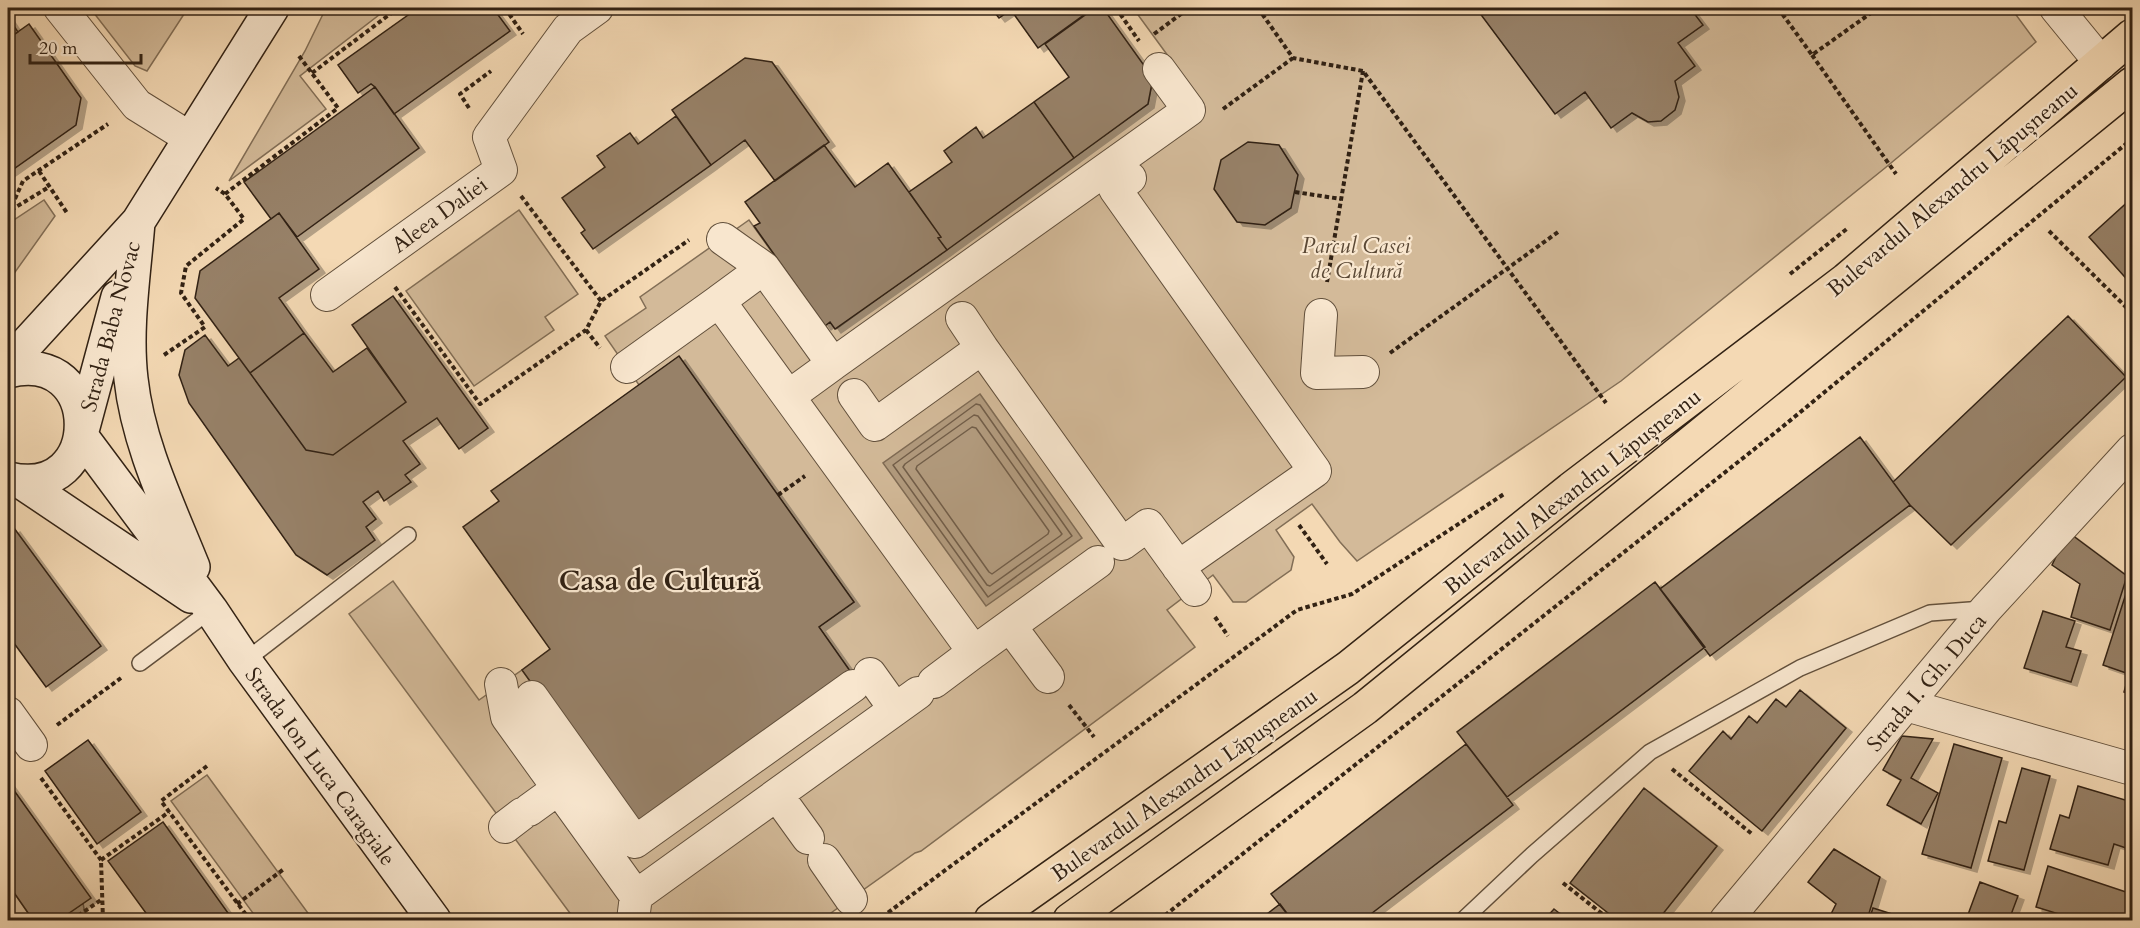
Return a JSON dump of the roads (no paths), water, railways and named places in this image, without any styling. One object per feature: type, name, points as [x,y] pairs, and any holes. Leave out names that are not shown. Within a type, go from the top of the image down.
[{"type":"main road","name":"Strada Baba Novac","points":[[8,364],[138,222],[272,8]]},
{"type":"main road","name":"Bulevardul Alexandru Lăpușneanu","points":[[991,921],[1348,668],[1571,489],[1846,280],[2133,36]]},
{"type":"main road","name":"Bulevardul Alexandru Lăpușneanu","points":[[1070,921],[1365,708],[2133,84]]},
{"type":"main road","name":"Strada Baba Novac","points":[[14,480],[37,481],[45,478],[66,465],[76,452],[138,222]]},
{"type":"main road","points":[[138,222],[130,335],[131,378],[138,418],[169,507],[211,610]]},
{"type":"main road","points":[[8,371],[23,368],[36,369],[50,373],[61,380],[78,402],[82,433]]},
{"type":"main road","name":"Strada Ion Luca Caragiale","points":[[82,433],[434,921]]},
{"type":"main road","name":"Strada Ion Luca Caragiale","points":[[14,480],[211,610]]},
{"type":"street","points":[[60,8],[137,105],[190,138]]},
{"type":"street","name":"Aleea Daliei","points":[[327,295],[501,170],[489,137],[561,18],[597,8]]},
{"type":"street","points":[[2056,8],[2102,63]]},
{"type":"street","points":[[789,396],[1189,110],[1159,69]]},
{"type":"street","points":[[962,318],[1122,544],[1148,525],[1187,578],[1285,507],[1315,471],[1295,389],[1115,189],[1130,178]]},
{"type":"street","points":[[723,239],[764,268],[833,364]]},
{"type":"street","points":[[627,367],[764,268]]},
{"type":"street","points":[[719,301],[789,396],[841,449],[974,652]]},
{"type":"street","points":[[1295,389],[1321,315]]},
{"type":"street","points":[[854,395],[875,425],[982,348]]},
{"type":"street","points":[[1295,389],[1363,372]]},
{"type":"street","name":"Strada I. Gh. Duca","points":[[1726,921],[1986,609],[2133,450]]},
{"type":"street","points":[[501,684],[507,717],[558,789],[635,908],[777,795],[1098,562]]},
{"type":"street","points":[[1010,626],[1048,677]]},
{"type":"street","points":[[532,698],[635,842],[862,680],[916,695]]},
{"type":"street","points":[[1906,705],[2133,769]]},
{"type":"street","points":[[8,712],[31,745]]},
{"type":"street","points":[[518,817],[558,789]]},
{"type":"street","points":[[777,795],[851,899]]},
{"type":"lane","points":[[245,661],[408,535]]},
{"type":"lane","points":[[1463,921],[1532,855],[1650,752],[1800,668],[1930,613],[1986,609]]},
{"type":"lane","points":[[141,663],[211,610]]},
{"type":"water","points":[[980,394],[1082,538],[986,606],[883,463]]},
{"type":"district","name":"Casa de Cultură","points":[[660,580]]},
{"type":"park label","name":"Parcul Casei de Cultură","points":[[1356,258]]}]
